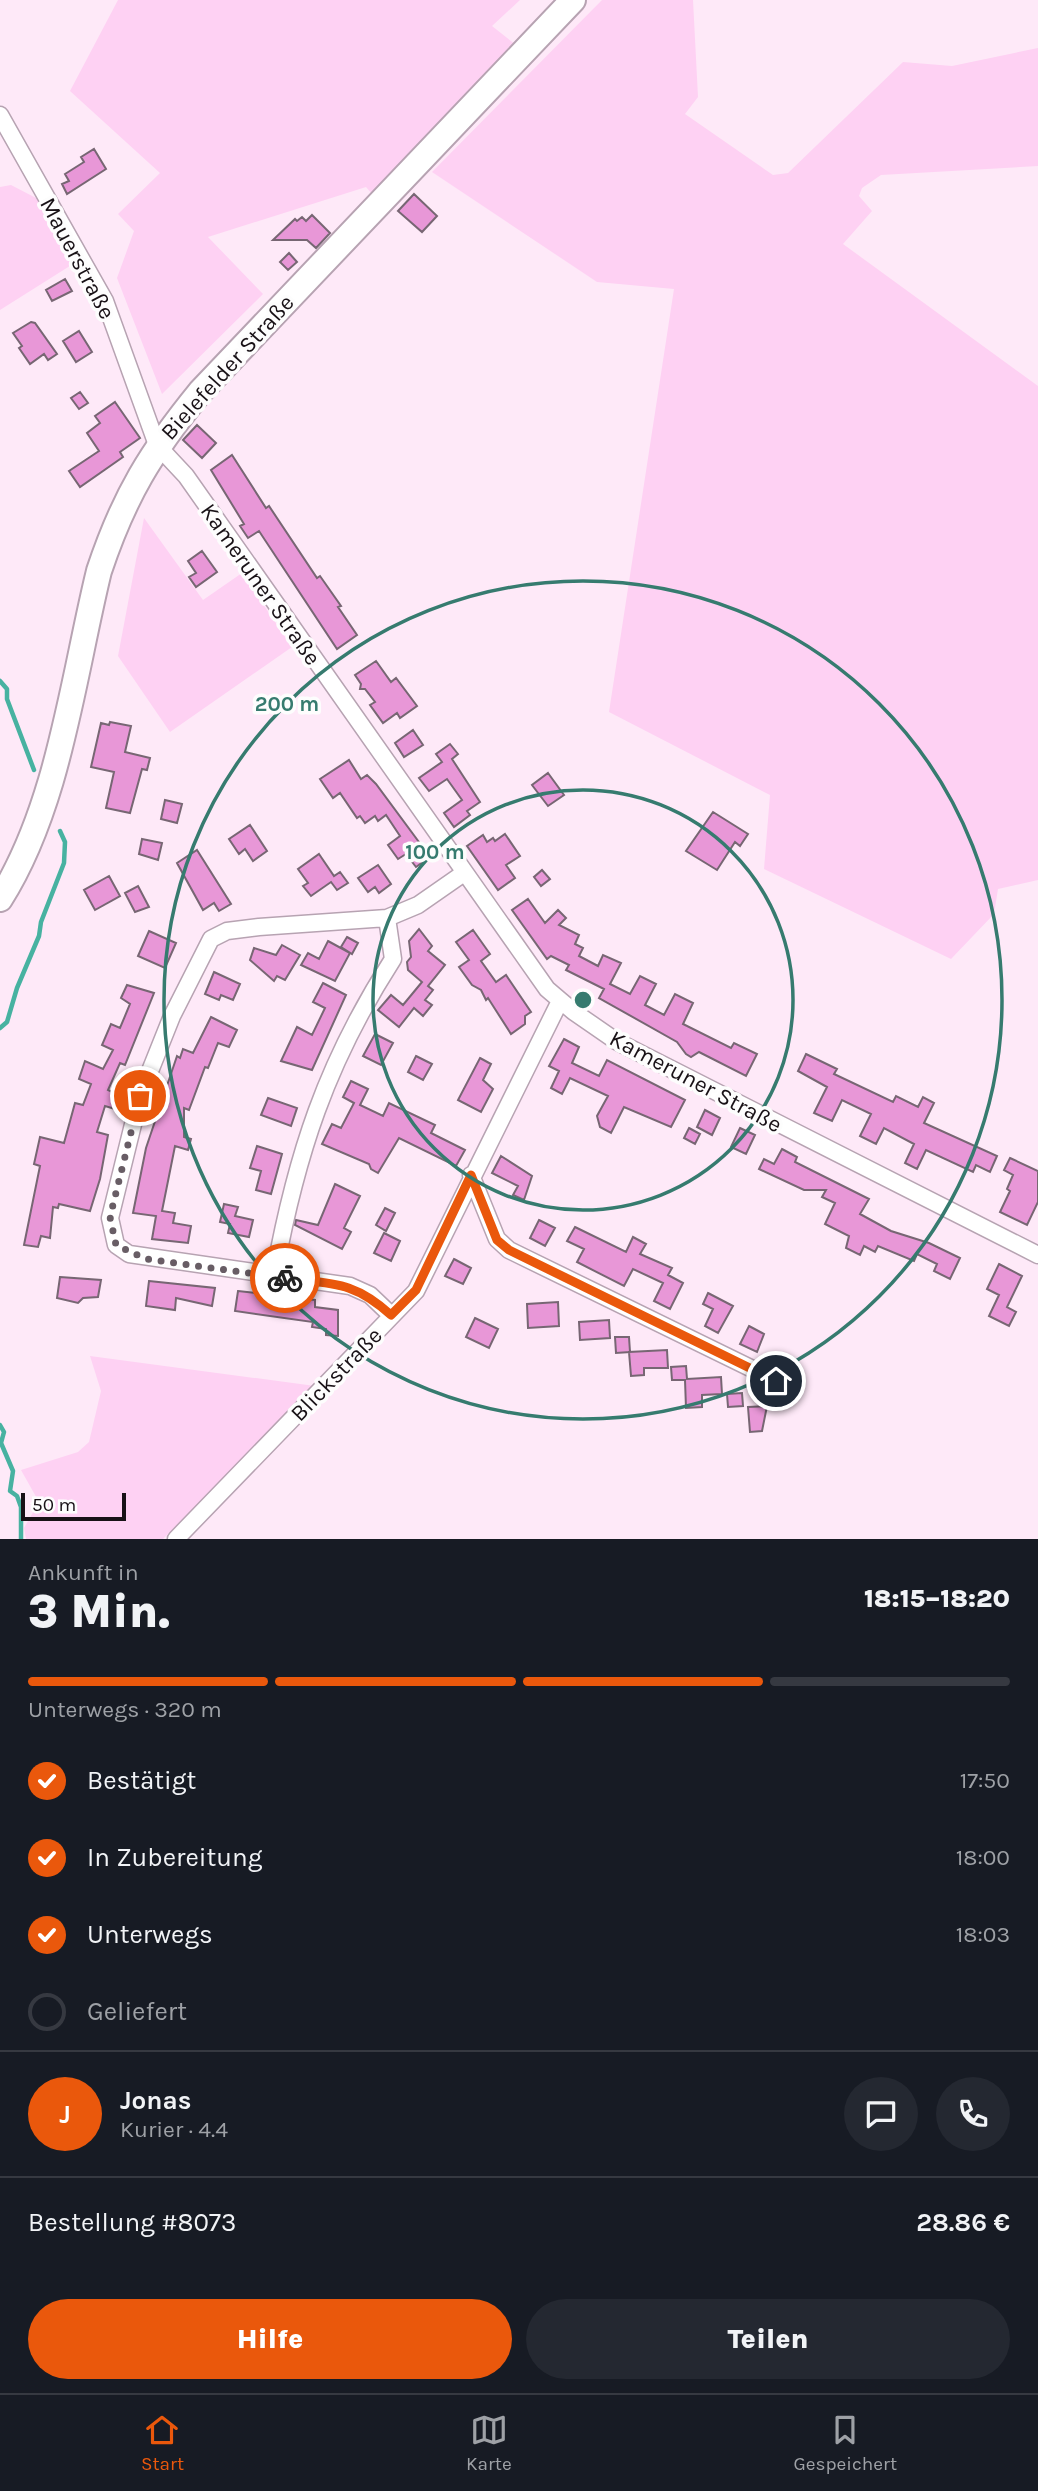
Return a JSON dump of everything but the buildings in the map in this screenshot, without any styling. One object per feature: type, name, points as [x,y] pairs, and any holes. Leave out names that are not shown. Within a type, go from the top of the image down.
[{"type":"main road","name":"Bielefelder Straße","points":[[0,899],[19,865],[45,802],[99,571],[111,535],[123,504],[157,445],[200,392],[573,0]]},
{"type":"street","name":"Mauerstraße","points":[[0,115],[105,301],[157,445]]},
{"type":"street","name":"Kameruner Straße","points":[[157,445],[186,477],[464,873],[547,989],[560,1001],[616,1041],[1038,1255]]},
{"type":"street","points":[[391,1315],[370,1295],[350,1286],[146,1259],[116,1245],[110,1217],[140,1096],[172,1016],[211,939],[227,931],[258,927],[387,918],[418,905],[464,873]]},
{"type":"street","points":[[274,1276],[288,1197],[317,1106],[358,1013],[393,959],[387,918]]},
{"type":"street","name":"Blickstraße","points":[[176,1539],[375,1336],[416,1290],[560,1001]]},
{"type":"street","points":[[471,1175],[497,1240],[509,1250],[776,1381]]},
{"type":"shaded area","points":[[118,0],[520,0],[492,26],[516,45],[373,195],[366,187],[208,237],[263,294],[162,394],[117,278],[134,231],[118,214],[160,173],[70,91]]},
{"type":"shaded area","points":[[602,0],[693,0],[698,97],[685,114],[773,175],[788,173],[903,62],[952,66],[1038,48],[1038,166],[881,175],[862,188],[859,196],[872,211],[843,244],[1038,386],[1038,880],[998,889],[994,914],[951,959],[764,869],[770,795],[609,712],[674,289],[597,282],[432,172]]},
{"type":"shaded area","points":[[11,185],[38,199],[73,264],[0,310],[0,187]]},
{"type":"shaded area","points":[[144,518],[203,600],[242,573],[292,647],[170,732],[118,656]]},
{"type":"shaded area","points":[[90,1356],[315,1386],[163,1539],[26,1539],[24,1528],[39,1502],[21,1470],[78,1452],[89,1442],[101,1391]]},
{"type":"waterway","points":[[0,681],[7,689],[7,699],[34,770]]},
{"type":"waterway","points":[[0,1028],[7,1022],[64,863],[65,842],[60,831]]},
{"type":"waterway","points":[[0,1425],[4,1432],[1,1443],[13,1471],[10,1491],[17,1496],[21,1507],[21,1539]]},
{"type":"way so far","points":[[140,1096],[110,1217],[111,1233],[116,1245],[129,1254],[146,1259],[285,1278]]},
{"type":"route","points":[[285,1278],[350,1286],[370,1295],[391,1315],[406,1303],[416,1290],[471,1175],[497,1240],[509,1250],[776,1381]]}]
